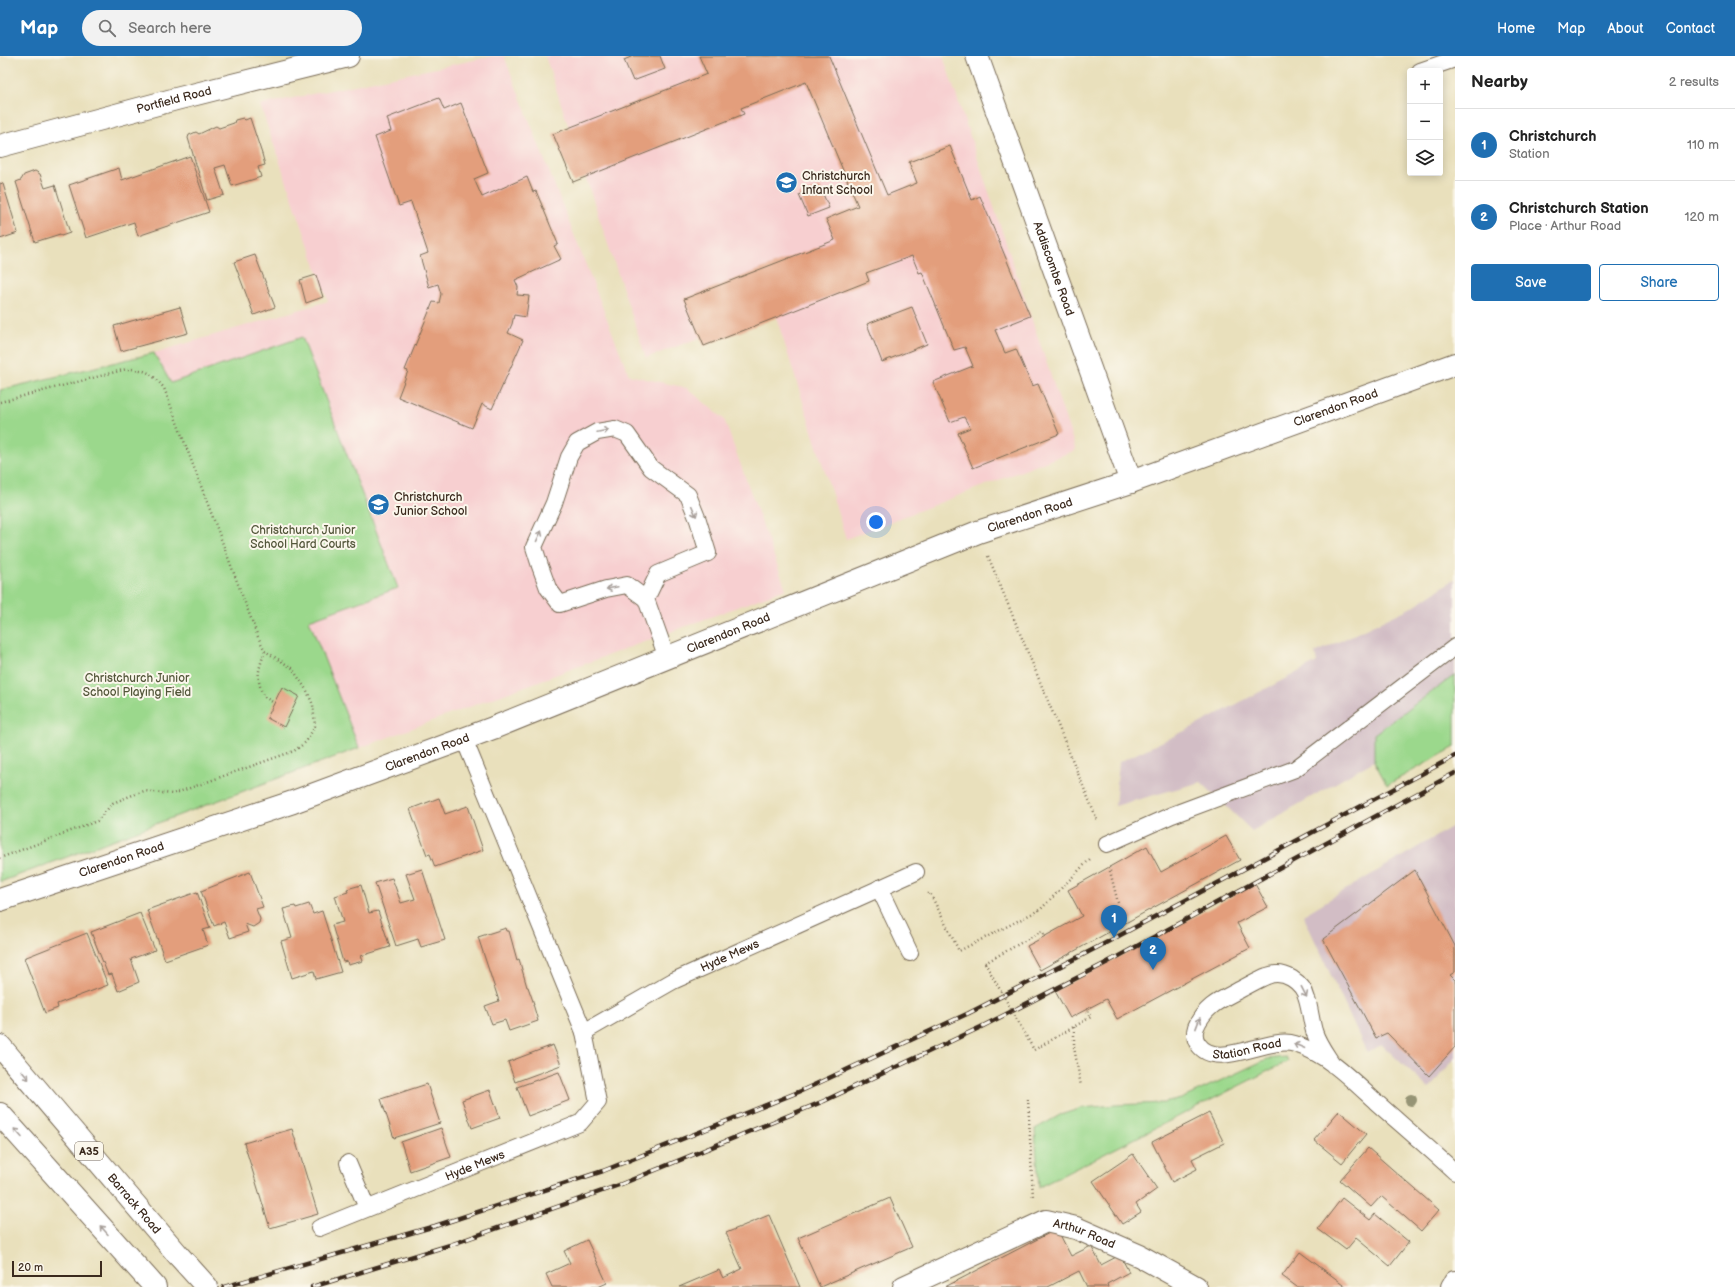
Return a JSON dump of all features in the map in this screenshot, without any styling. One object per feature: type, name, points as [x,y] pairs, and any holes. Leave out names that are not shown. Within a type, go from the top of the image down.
[{"type":"street","name":"Portfield Road","points":[[0,146],[176,99],[348,56]]},
{"type":"street","name":"Addiscombe Road","points":[[977,56],[1131,482]]},
{"type":"street","name":"Clarendon Road","points":[[0,900],[293,802],[464,739],[978,532],[1131,482],[1455,364]]},
{"type":"street","name":"Barrack Road","points":[[0,1046],[207,1287]]},
{"type":"street","points":[[0,1114],[155,1287]]},
{"type":"street","name":"Arthur Road","points":[[904,1287],[1046,1221],[1076,1228],[1140,1256],[1196,1287]]},
{"type":"street","points":[[1452,1287],[1455,1282]]},
{"type":"lane","points":[[1429,68],[1455,59]]},
{"type":"lane","points":[[646,599],[658,574],[708,553],[698,520],[688,495],[651,468],[627,434],[615,429],[597,432],[577,443],[569,457],[554,503],[534,546],[540,566],[548,588],[560,604],[606,589],[627,585],[646,599],[667,658]]},
{"type":"lane","points":[[1107,844],[1172,815],[1295,769],[1455,647]]},
{"type":"lane","name":"Hyde Mews","points":[[319,1228],[580,1124],[598,1102],[584,1032],[464,739]]},
{"type":"lane","name":"Hyde Mews","points":[[584,1032],[673,981],[916,872]]},
{"type":"lane","points":[[879,888],[910,953]]},
{"type":"lane","name":"Station Road","points":[[1334,1065],[1318,1042],[1303,988],[1293,979],[1281,974],[1268,975],[1213,1004],[1200,1016],[1195,1030],[1196,1041],[1202,1050],[1211,1054],[1232,1054],[1268,1044],[1282,1042],[1295,1044],[1316,1054],[1334,1065],[1455,1172]]},
{"type":"lane","points":[[348,1163],[367,1208]]},
{"type":"path","points":[[0,402],[127,369],[142,369],[155,378],[164,388],[258,637],[265,652],[292,668],[313,705],[315,726],[306,742],[294,751],[173,794],[144,791],[130,796],[113,803],[97,821],[0,858]]},
{"type":"path","points":[[978,532],[1107,844],[1109,868],[1118,903]]},
{"type":"path","points":[[265,652],[259,668],[258,681],[263,696],[274,703]]},
{"type":"path","points":[[891,913],[930,893],[959,951],[1041,909],[1107,844]]},
{"type":"path","points":[[1045,936],[1042,931],[985,963],[1034,1050],[1091,1017],[1086,1009]]},
{"type":"path","points":[[1074,1027],[1074,1047],[1081,1086]]},
{"type":"path","points":[[1028,1099],[1035,1226]]},
{"type":"shaded area","name":"Christchurch Junior School","points":[[493,56],[504,56],[629,375],[687,388],[724,419],[786,589],[0,882],[0,390],[154,353],[328,301],[260,105]]},
{"type":"shaded area","name":"Christchurch Infant School","points":[[545,56],[943,56],[1076,450],[846,539],[774,310],[646,358]]},
{"type":"shaded area","points":[[1455,579],[1455,675],[1374,734],[1374,761],[1252,831],[1201,782],[1115,806],[1119,762],[1193,727],[1317,662],[1315,653],[1412,607]]},
{"type":"shaded area","points":[[1455,825],[1455,1058],[1429,1089],[1381,1044],[1367,1053],[1303,915]]},
{"type":"green space","name":"Christchurch Junior School Playing Field","points":[[302,337],[398,588],[309,620],[359,748],[0,882],[0,390],[154,353],[171,383]]},
{"type":"green space","points":[[1455,675],[1455,747],[1387,785],[1374,761],[1374,734]]},
{"type":"green space","points":[[1286,1057],[1288,1061],[1039,1187],[1035,1129],[1060,1115],[1082,1108],[1164,1103],[1181,1099],[1267,1059]]},
{"type":"building","points":[[633,56],[660,56],[665,69],[633,81],[624,60]]},
{"type":"building","name":"Christchurch Infant School","points":[[699,56],[829,56],[887,195],[917,183],[909,162],[950,146],[972,200],[980,196],[1030,316],[995,330],[1005,353],[1016,349],[1032,386],[1038,384],[1059,434],[973,468],[958,433],[970,428],[964,417],[950,422],[933,382],[973,366],[965,347],[954,350],[922,272],[919,273],[912,256],[866,273],[869,281],[704,346],[684,299],[835,240],[826,219],[858,206],[806,82],[741,108],[744,114],[573,182],[553,134],[707,74]]},
{"type":"building","points":[[439,98],[444,110],[461,103],[488,173],[474,179],[482,197],[527,177],[533,192],[536,191],[558,244],[554,246],[561,259],[515,280],[518,287],[517,295],[529,296],[526,317],[514,315],[508,333],[523,340],[492,409],[482,404],[472,428],[398,397],[408,371],[405,370],[433,302],[439,303],[441,294],[438,284],[429,287],[420,256],[428,253],[411,202],[399,206],[375,137],[391,131],[387,118]]},
{"type":"building","points":[[243,118],[245,120],[250,118],[262,154],[265,165],[258,167],[261,177],[232,186],[225,165],[215,168],[224,195],[207,200],[188,138],[189,135],[196,132],[199,134],[216,126],[219,128],[234,123],[235,120]]},
{"type":"building","points":[[190,156],[209,212],[138,236],[134,222],[86,238],[69,185],[119,168],[122,180]]},
{"type":"building","points":[[35,171],[40,174],[45,188],[55,185],[70,233],[61,236],[60,234],[35,242],[16,182],[21,180],[24,175]]},
{"type":"building","points":[[0,183],[3,184],[18,233],[0,239]]},
{"type":"building","points":[[820,187],[829,208],[808,216],[799,195]]},
{"type":"building","points":[[255,255],[275,307],[254,315],[234,262]]},
{"type":"building","points":[[316,275],[323,297],[306,303],[300,280]]},
{"type":"building","points":[[180,307],[188,333],[121,351],[114,326]]},
{"type":"building","points":[[912,307],[927,344],[882,362],[867,324]]},
{"type":"building","points":[[282,687],[299,696],[284,727],[267,718]]},
{"type":"building","points":[[439,798],[445,814],[468,806],[483,850],[435,867],[430,854],[427,855],[410,809]]},
{"type":"building","points":[[1226,836],[1240,860],[1040,970],[1027,946],[1082,916],[1068,890],[1147,846],[1161,872]]},
{"type":"building","points":[[422,869],[445,940],[421,947],[418,939],[396,946],[375,883],[392,878],[401,903],[415,899],[406,874]]},
{"type":"building","points":[[1415,870],[1455,946],[1455,972],[1450,975],[1455,980],[1455,1047],[1429,1076],[1387,1033],[1376,1038],[1323,939]]},
{"type":"building","points":[[250,872],[263,907],[256,909],[260,919],[259,923],[253,927],[245,924],[248,932],[230,938],[224,922],[214,926],[201,891]]},
{"type":"building","points":[[1255,884],[1268,907],[1237,923],[1250,948],[1117,1019],[1106,999],[1070,1018],[1055,991]]},
{"type":"building","points":[[361,885],[369,913],[378,911],[390,947],[361,956],[363,961],[348,965],[347,961],[343,962],[332,925],[343,922],[335,896],[348,892],[347,889]]},
{"type":"building","points":[[197,892],[210,928],[203,930],[208,945],[165,960],[147,910]]},
{"type":"building","points":[[309,904],[313,914],[322,911],[341,972],[316,979],[314,971],[292,978],[281,941],[292,938],[283,909],[295,906],[296,908]]},
{"type":"building","points":[[140,913],[155,950],[131,959],[139,982],[118,991],[112,974],[108,975],[91,932]]},
{"type":"building","points":[[506,928],[507,931],[509,931],[517,960],[519,959],[538,1021],[509,1031],[505,1020],[492,1024],[485,1006],[499,1001],[478,937]]},
{"type":"building","points":[[87,933],[108,985],[57,1004],[58,1008],[45,1013],[24,958]]},
{"type":"building","points":[[553,1045],[561,1065],[515,1082],[508,1062]]},
{"type":"building","points":[[559,1072],[570,1100],[528,1116],[517,1087]]},
{"type":"building","points":[[427,1084],[440,1123],[394,1138],[381,1099]]},
{"type":"building","points":[[490,1090],[500,1118],[472,1128],[462,1100]]},
{"type":"building","points":[[1339,1111],[1366,1134],[1342,1163],[1314,1140]]},
{"type":"building","points":[[1209,1113],[1224,1143],[1192,1159],[1197,1169],[1172,1182],[1152,1142]]},
{"type":"building","points":[[441,1128],[451,1157],[410,1171],[401,1142]]},
{"type":"building","points":[[292,1129],[318,1214],[270,1228],[244,1143]]},
{"type":"building","points":[[1368,1148],[1439,1210],[1421,1231],[1381,1196],[1371,1207],[1340,1180]]},
{"type":"building","points":[[1133,1154],[1157,1189],[1136,1204],[1141,1212],[1122,1224],[1093,1181]]},
{"type":"building","points":[[890,1198],[912,1247],[820,1287],[798,1238]]},
{"type":"building","points":[[1342,1198],[1370,1220],[1375,1214],[1409,1242],[1390,1266],[1356,1238],[1346,1250],[1318,1229]]},
{"type":"building","points":[[769,1215],[800,1287],[679,1287],[719,1270],[723,1278],[742,1269],[726,1233]]},
{"type":"building","points":[[1057,1229],[1071,1256],[1091,1246],[1101,1265],[1120,1255],[1129,1272],[1107,1284],[1108,1287],[1087,1287],[1079,1271],[1048,1287],[945,1287]]},
{"type":"building","points":[[587,1240],[607,1283],[598,1287],[552,1287],[546,1274],[570,1263],[564,1251]]},
{"type":"building","points":[[1300,1252],[1347,1287],[1297,1287],[1282,1276]]},
{"type":"railway","points":[[224,1287],[435,1226],[603,1171],[801,1091],[969,1013],[1098,947],[1455,756]]},
{"type":"railway","points":[[312,1287],[450,1245],[619,1185],[824,1101],[981,1027],[1106,963],[1455,773]]},
{"type":"place","name":"Christchurch Infant School","points":[[786,183]]},
{"type":"place","name":"Christchurch Junior School","points":[[378,504]]},
{"type":"place","name":"Christchurch","points":[[1114,938]]},
{"type":"place","name":"Christchurch Station","points":[[1153,970]]},
{"type":"park label","name":"Christchurch Junior School Hard Courts","points":[[303,537]]}]
